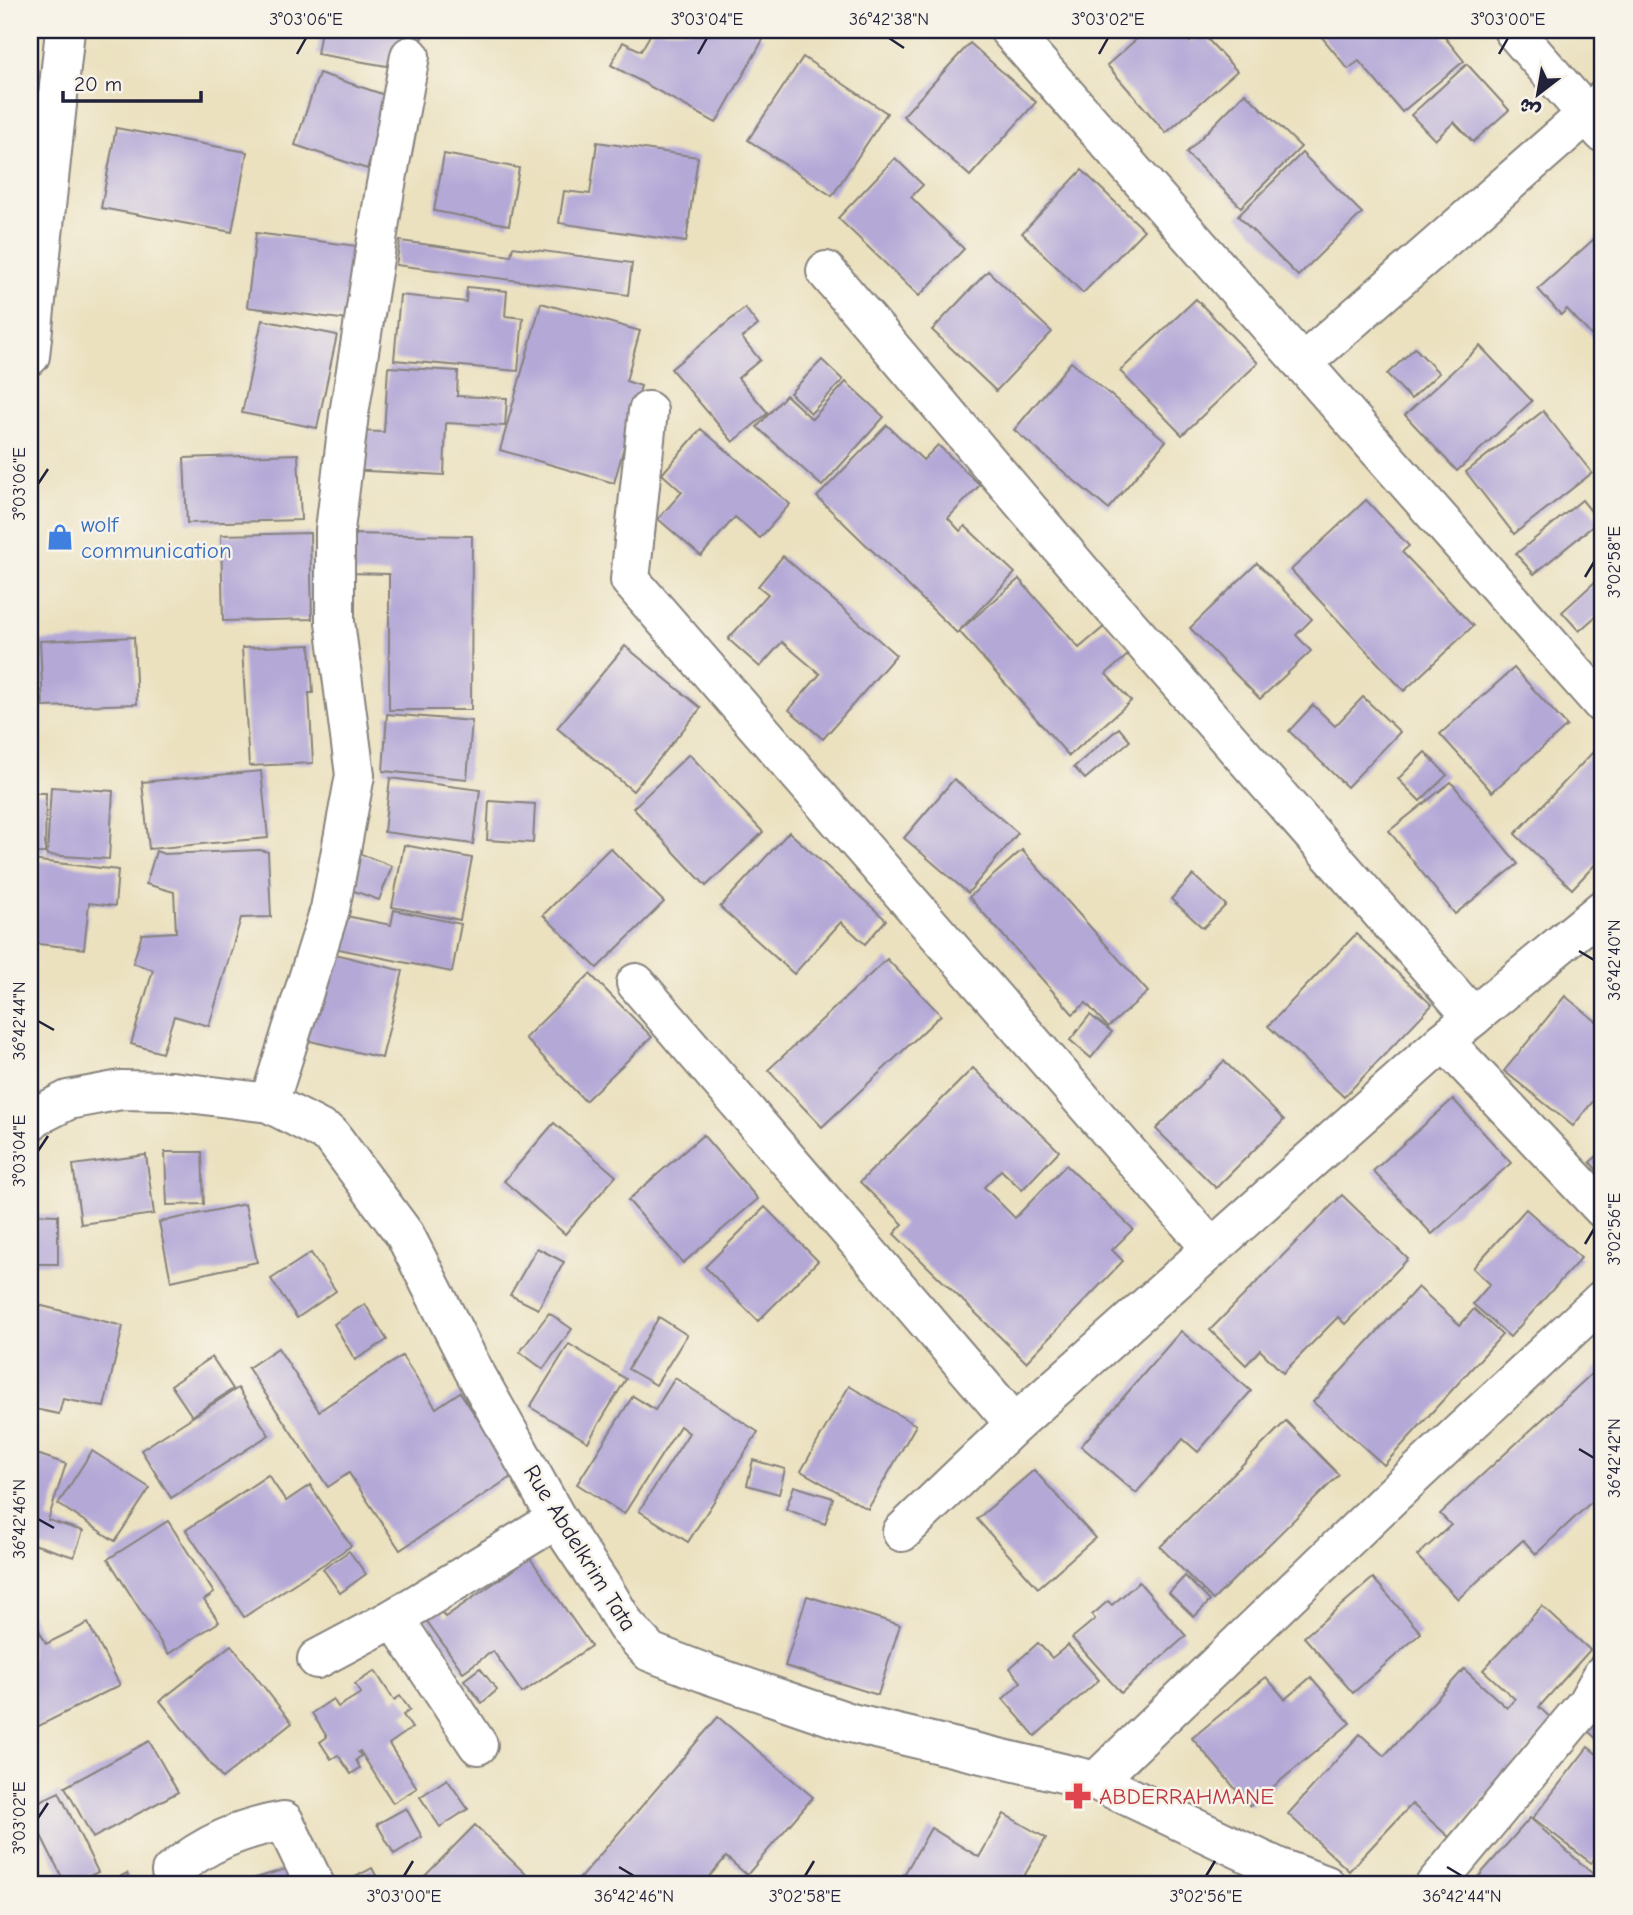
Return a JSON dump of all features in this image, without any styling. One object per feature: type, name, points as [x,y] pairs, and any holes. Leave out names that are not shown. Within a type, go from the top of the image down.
[{"type":"street","points":[[30,356],[65,30]]},
{"type":"street","points":[[1009,30],[1304,362],[1603,705]]},
{"type":"street","points":[[1304,362],[1598,116],[1513,30]]},
{"type":"street","points":[[269,1103],[330,909],[355,775],[335,622],[335,530],[349,414],[410,57]]},
{"type":"street","points":[[826,271],[1086,578],[1474,1017]]},
{"type":"street","points":[[648,411],[630,580],[1211,1248]]},
{"type":"street","points":[[902,1532],[1015,1424],[1211,1248],[1444,1041],[1603,909]]},
{"type":"street","points":[[636,983],[1015,1424]]},
{"type":"street","points":[[1444,1041],[1603,1209]]},
{"type":"street","name":"Rue Abdelkrim Tata","points":[[30,1122],[68,1100],[121,1090],[172,1091],[269,1103],[331,1135],[405,1235],[472,1368],[557,1519],[626,1626],[650,1652],[851,1723],[1096,1781],[1277,1867],[1326,1885]]},
{"type":"street","points":[[1096,1781],[1393,1495],[1603,1299]]},
{"type":"street","points":[[317,1659],[394,1618],[557,1519]]},
{"type":"street","points":[[394,1618],[478,1745]]},
{"type":"street","points":[[1435,1885],[1586,1704],[1603,1674]]},
{"type":"street","points":[[177,1885],[171,1872],[196,1852],[256,1826],[284,1821],[315,1885]]},
{"type":"building","points":[[321,30],[423,30],[416,71],[317,54]]},
{"type":"building","points":[[653,30],[750,30],[764,38],[716,123],[611,65],[623,42],[641,51]]},
{"type":"building","points":[[1147,30],[1179,30],[1190,42],[1201,32],[1237,71],[1166,133],[1107,65]]},
{"type":"building","points":[[1316,30],[1439,30],[1464,61],[1402,112],[1359,61],[1348,69]]},
{"type":"building","points":[[970,43],[1036,102],[970,176],[903,116]]},
{"type":"building","points":[[803,57],[887,113],[832,196],[748,140]]},
{"type":"building","points":[[1467,64],[1509,110],[1473,142],[1454,122],[1435,140],[1411,115]]},
{"type":"building","points":[[319,73],[391,97],[367,169],[295,145]]},
{"type":"building","points":[[1245,93],[1301,147],[1241,207],[1186,153]]},
{"type":"building","points":[[116,128],[247,152],[232,232],[101,208]]},
{"type":"building","points":[[597,142],[698,157],[686,242],[559,223],[564,191],[590,194]]},
{"type":"building","points":[[1302,153],[1362,213],[1298,276],[1238,216]]},
{"type":"building","points":[[444,154],[519,168],[509,225],[434,211]]},
{"type":"building","points":[[895,158],[923,185],[911,197],[964,249],[919,296],[838,218]]},
{"type":"building","points":[[1082,170],[1144,230],[1083,293],[1022,233]]},
{"type":"building","points":[[1603,231],[1603,348],[1567,309],[1561,315],[1538,289]]},
{"type":"building","points":[[256,233],[357,246],[348,320],[247,307]]},
{"type":"building","points":[[400,241],[511,256],[513,247],[632,263],[628,295],[396,265]]},
{"type":"building","points":[[988,271],[1052,332],[996,391],[932,330]]},
{"type":"building","points":[[467,287],[507,291],[505,316],[523,318],[518,371],[394,360],[400,295],[466,302]]},
{"type":"building","points":[[1196,299],[1258,363],[1182,435],[1120,371]]},
{"type":"building","points":[[541,303],[640,331],[626,381],[641,386],[614,483],[500,450]]},
{"type":"building","points":[[745,308],[758,325],[742,338],[760,360],[738,378],[768,413],[733,442],[671,369]]},
{"type":"building","points":[[262,320],[337,335],[317,428],[242,413]]},
{"type":"building","points":[[1480,346],[1532,401],[1457,471],[1405,415]]},
{"type":"building","points":[[1415,348],[1439,373],[1411,399],[1387,374]]},
{"type":"building","points":[[822,360],[843,380],[811,413],[790,393]]},
{"type":"building","points":[[1071,362],[1166,441],[1108,509],[1014,430]]},
{"type":"building","points":[[388,367],[458,371],[457,396],[507,398],[505,426],[446,423],[444,475],[349,470],[351,431],[384,432]]},
{"type":"building","points":[[846,382],[884,417],[822,486],[757,427],[786,395],[812,419]]},
{"type":"building","points":[[1543,411],[1592,473],[1514,534],[1466,472]]},
{"type":"building","points":[[887,425],[923,460],[938,445],[980,485],[948,518],[960,531],[965,526],[1015,573],[957,633],[817,497]]},
{"type":"building","points":[[701,429],[790,504],[760,538],[735,517],[701,556],[658,519],[682,492],[662,474]]},
{"type":"building","points":[[298,454],[301,520],[187,523],[184,458]]},
{"type":"building","points":[[1366,500],[1409,546],[1402,552],[1473,626],[1404,691],[1291,570]]},
{"type":"building","points":[[1582,500],[1599,521],[1534,574],[1516,554]]},
{"type":"building","points":[[310,533],[312,619],[223,621],[221,535]]},
{"type":"building","points":[[346,534],[472,536],[471,710],[389,710],[389,574],[346,573]]},
{"type":"building","points":[[783,556],[896,655],[823,739],[789,710],[820,674],[782,642],[760,667],[728,639],[768,594],[758,586]]},
{"type":"building","points":[[1257,563],[1312,619],[1296,635],[1311,651],[1260,699],[1190,628]]},
{"type":"building","points":[[1019,579],[1079,648],[1105,626],[1129,654],[1106,674],[1131,701],[1069,756],[959,631]]},
{"type":"building","points":[[1597,580],[1603,587],[1603,610],[1579,631],[1562,612]]},
{"type":"building","points":[[134,637],[137,704],[43,707],[40,641]]},
{"type":"building","points":[[310,645],[313,693],[309,693],[313,763],[249,766],[242,648]]},
{"type":"building","points":[[625,646],[701,708],[633,791],[557,728]]},
{"type":"building","points":[[1514,668],[1567,726],[1492,792],[1440,734]]},
{"type":"building","points":[[1363,697],[1400,732],[1347,787],[1289,731],[1313,705],[1335,726]]},
{"type":"building","points":[[387,714],[472,721],[467,779],[383,771]]},
{"type":"building","points":[[1119,728],[1130,741],[1085,779],[1074,767]]},
{"type":"building","points":[[1594,751],[1603,760],[1603,856],[1572,889],[1515,834]]},
{"type":"building","points":[[1425,752],[1447,775],[1420,801],[1398,779]]},
{"type":"building","points":[[689,754],[763,832],[706,886],[633,808]]},
{"type":"building","points":[[261,771],[268,838],[149,849],[142,782]]},
{"type":"building","points":[[390,778],[480,790],[473,844],[384,832]]},
{"type":"building","points":[[954,779],[1018,833],[968,893],[904,838]]},
{"type":"building","points":[[1451,782],[1518,864],[1455,914],[1389,831]]},
{"type":"building","points":[[51,787],[113,791],[109,859],[47,855]]},
{"type":"building","points":[[30,793],[46,793],[45,853],[30,853]]},
{"type":"building","points":[[489,801],[535,804],[533,843],[487,840]]},
{"type":"building","points":[[789,832],[886,920],[865,944],[841,922],[794,974],[720,907]]},
{"type":"building","points":[[404,845],[472,858],[460,920],[392,907]]},
{"type":"building","points":[[610,848],[664,902],[597,968],[543,915]]},
{"type":"building","points":[[260,850],[268,852],[271,917],[241,918],[209,1026],[174,1016],[162,1053],[131,1044],[153,970],[133,963],[142,934],[176,932],[174,892],[146,884],[156,851],[164,854]]},
{"type":"building","points":[[1022,850],[1148,992],[1108,1027],[1086,1003],[1073,1014],[969,897]]},
{"type":"building","points":[[353,851],[392,866],[379,900],[340,886]]},
{"type":"building","points":[[30,860],[118,870],[115,906],[89,903],[84,949],[30,943]]},
{"type":"building","points":[[1193,875],[1226,905],[1203,928],[1171,899]]},
{"type":"building","points":[[394,910],[461,924],[452,972],[329,947],[336,914],[391,925]]},
{"type":"building","points":[[1356,934],[1432,1005],[1344,1097],[1268,1026]]},
{"type":"building","points":[[327,952],[403,971],[382,1058],[306,1040]]},
{"type":"building","points":[[887,959],[941,1015],[822,1127],[768,1070]]},
{"type":"building","points":[[590,974],[652,1037],[585,1101],[525,1038]]},
{"type":"building","points":[[1565,996],[1603,1027],[1603,1089],[1573,1126],[1504,1071]]},
{"type":"building","points":[[1090,1015],[1112,1032],[1091,1058],[1070,1040]]},
{"type":"building","points":[[1224,1061],[1284,1120],[1216,1188],[1156,1129]]},
{"type":"building","points":[[973,1068],[1059,1151],[1022,1190],[1001,1170],[984,1187],[1015,1218],[1066,1165],[1133,1229],[1112,1250],[1123,1261],[1026,1362],[894,1234],[903,1224],[860,1182]]},
{"type":"building","points":[[1453,1099],[1511,1163],[1432,1234],[1373,1171]]},
{"type":"building","points":[[554,1123],[616,1176],[565,1234],[504,1181]]},
{"type":"building","points":[[703,1135],[758,1199],[683,1263],[628,1200]]},
{"type":"building","points":[[1603,1151],[1603,1177],[1590,1162]]},
{"type":"building","points":[[165,1152],[202,1152],[204,1204],[167,1205]]},
{"type":"building","points":[[146,1155],[154,1214],[81,1224],[73,1165]]},
{"type":"building","points":[[1342,1195],[1408,1259],[1345,1324],[1338,1317],[1283,1373],[1260,1350],[1246,1365],[1210,1330]]},
{"type":"building","points":[[245,1204],[257,1262],[171,1281],[159,1222]]},
{"type":"building","points":[[765,1207],[818,1261],[758,1321],[705,1267]]},
{"type":"building","points":[[1526,1209],[1581,1258],[1510,1337],[1473,1304],[1490,1284],[1473,1268]]},
{"type":"building","points":[[30,1214],[58,1215],[58,1264],[30,1264]]},
{"type":"building","points":[[537,1248],[564,1262],[538,1309],[510,1295]]},
{"type":"building","points":[[311,1253],[336,1291],[297,1318],[271,1279]]},
{"type":"building","points":[[1418,1287],[1460,1325],[1474,1309],[1502,1335],[1384,1465],[1313,1402]]},
{"type":"building","points":[[30,1303],[123,1326],[104,1407],[63,1399],[59,1414],[30,1408]]},
{"type":"building","points":[[365,1304],[387,1340],[355,1360],[334,1324]]},
{"type":"building","points":[[549,1313],[572,1329],[543,1369],[520,1352]]},
{"type":"building","points":[[659,1317],[687,1335],[656,1385],[628,1369]]},
{"type":"building","points":[[1181,1331],[1251,1391],[1198,1452],[1183,1439],[1136,1493],[1081,1446]]},
{"type":"building","points":[[569,1344],[626,1379],[588,1442],[530,1407]]},
{"type":"building","points":[[278,1348],[319,1411],[402,1356],[436,1408],[460,1392],[514,1475],[400,1550],[349,1473],[328,1487],[248,1368]]},
{"type":"building","points":[[212,1357],[233,1389],[192,1416],[171,1385]]},
{"type":"building","points":[[1602,1364],[1603,1491],[1536,1554],[1523,1540],[1458,1599],[1417,1556],[1451,1525],[1440,1514]]},
{"type":"building","points":[[675,1378],[758,1432],[688,1542],[639,1511],[689,1433],[680,1426],[624,1514],[577,1484],[633,1396],[655,1410]]},
{"type":"building","points":[[849,1386],[916,1425],[868,1509],[801,1471]]},
{"type":"building","points":[[238,1388],[269,1435],[171,1498],[141,1450]]},
{"type":"building","points":[[1286,1421],[1339,1475],[1213,1600],[1160,1547]]},
{"type":"building","points":[[92,1451],[150,1488],[115,1541],[58,1504]]},
{"type":"building","points":[[31,1452],[66,1464],[48,1520],[83,1531],[74,1557],[30,1543],[34,1531],[30,1530]]},
{"type":"building","points":[[753,1460],[785,1469],[779,1494],[747,1485]]},
{"type":"building","points":[[1034,1470],[1095,1538],[1038,1588],[977,1519]]},
{"type":"building","points":[[268,1475],[286,1501],[310,1485],[351,1546],[244,1617],[186,1530]]},
{"type":"building","points":[[794,1486],[833,1498],[825,1524],[786,1509]]},
{"type":"building","points":[[168,1521],[214,1593],[204,1600],[219,1622],[168,1654],[108,1559]]},
{"type":"building","points":[[349,1551],[366,1574],[340,1593],[323,1569]]},
{"type":"building","points":[[530,1558],[591,1646],[522,1693],[493,1651],[463,1672],[424,1617],[438,1607],[445,1617]]},
{"type":"building","points":[[1185,1576],[1210,1601],[1194,1617],[1169,1593]]},
{"type":"building","points":[[1373,1578],[1421,1633],[1353,1693],[1304,1637]]},
{"type":"building","points":[[1139,1582],[1186,1636],[1121,1693],[1072,1638],[1095,1619],[1092,1615],[1108,1601],[1112,1605]]},
{"type":"building","points":[[807,1596],[900,1625],[878,1695],[785,1666]]},
{"type":"building","points":[[1542,1606],[1590,1650],[1539,1707],[1554,1721],[1449,1837],[1412,1804],[1349,1871],[1288,1814],[1360,1734],[1384,1756],[1464,1669],[1507,1708],[1515,1699],[1483,1670]]},
{"type":"building","points":[[30,1612],[46,1644],[88,1623],[120,1685],[31,1730]]},
{"type":"building","points":[[1038,1643],[1052,1658],[1068,1645],[1099,1680],[1035,1736],[1003,1699],[1021,1682],[1010,1668]]},
{"type":"building","points":[[231,1645],[292,1723],[222,1778],[160,1701]]},
{"type":"building","points":[[480,1668],[497,1690],[482,1703],[464,1680]]},
{"type":"building","points":[[375,1671],[394,1700],[400,1696],[410,1710],[403,1715],[412,1728],[389,1744],[417,1788],[393,1803],[360,1751],[358,1752],[361,1756],[356,1760],[360,1768],[351,1774],[338,1755],[331,1759],[320,1742],[327,1737],[312,1713],[333,1699],[338,1707],[361,1693],[355,1684]]},
{"type":"building","points":[[1266,1677],[1285,1699],[1311,1677],[1350,1723],[1250,1806],[1192,1738]]},
{"type":"building","points":[[1603,1713],[1603,1745],[1587,1730]]},
{"type":"building","points":[[718,1717],[813,1797],[747,1875],[726,1857],[702,1885],[574,1885]]},
{"type":"building","points":[[149,1741],[178,1792],[93,1838],[65,1787]]},
{"type":"building","points":[[1588,1747],[1603,1759],[1603,1848],[1591,1863],[1533,1818]]},
{"type":"building","points":[[447,1779],[468,1809],[440,1827],[420,1797]]},
{"type":"building","points":[[59,1792],[98,1872],[71,1885],[66,1885],[30,1814],[30,1806]]},
{"type":"building","points":[[406,1808],[422,1837],[394,1854],[377,1824]]},
{"type":"building","points":[[1004,1814],[1046,1838],[1019,1885],[911,1885],[901,1880],[931,1828],[979,1857]]},
{"type":"building","points":[[1530,1818],[1603,1883],[1603,1885],[1471,1885]]},
{"type":"building","points":[[475,1825],[537,1885],[416,1885]]},
{"type":"building","points":[[30,1856],[44,1885],[30,1885]]},
{"type":"building","points":[[292,1867],[297,1885],[244,1885],[243,1882]]},
{"type":"building","points":[[372,1868],[381,1885],[344,1883]]},
{"type":"building","points":[[127,1873],[133,1885],[104,1885]]},
{"type":"place","name":"wolf communication","points":[[60,537]]},
{"type":"place","name":"ABDERRAHMANE","points":[[1078,1796]]}]
